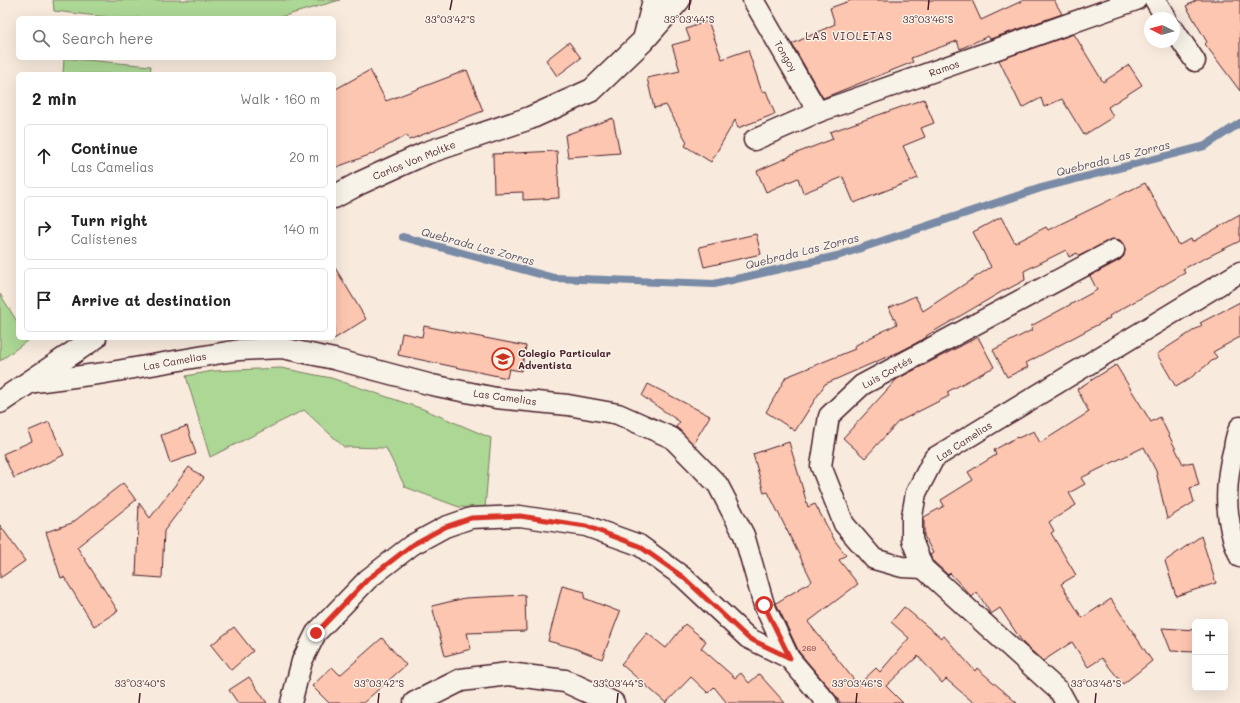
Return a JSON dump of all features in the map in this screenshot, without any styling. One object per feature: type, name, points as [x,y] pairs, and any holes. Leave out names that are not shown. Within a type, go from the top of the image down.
[{"type":"main road","points":[[644,40],[654,0]]},
{"type":"main road","name":"Carlos Von Moltke","points":[[336,196],[360,183],[426,153],[530,118],[592,90],[644,40],[678,0]]},
{"type":"main road","points":[[0,402],[92,340]]},
{"type":"main road","points":[[415,703],[461,680],[508,674],[565,681],[612,703]]},
{"type":"street","name":"Tongoy","points":[[754,0],[818,112]]},
{"type":"street","name":"Ramos","points":[[754,140],[818,112],[1136,0]]},
{"type":"street","points":[[1155,0],[1162,12]]},
{"type":"street","points":[[1180,39],[1194,61]]},
{"type":"street","name":"Luis Cortés","points":[[923,568],[902,567],[874,559],[844,524],[821,466],[829,416],[862,385],[1114,250]]},
{"type":"street","name":"Las Camelias","points":[[1066,703],[1060,692],[923,568],[912,540],[912,516],[916,493],[934,458],[1240,272]]},
{"type":"street","name":"Las Camelias","points":[[27,383],[105,373],[239,350],[282,348],[334,359],[432,385],[489,396],[568,405],[618,414],[672,438],[718,485],[744,535],[764,605],[790,658],[827,703]]},
{"type":"street","points":[[1240,428],[1230,462],[1226,504],[1232,540],[1240,557]]},
{"type":"street","points":[[291,703],[302,661],[316,633],[368,579],[412,545],[445,527],[471,518],[520,516],[586,526],[639,546],[683,577],[748,638],[790,658]]},
{"type":"green space","points":[[53,0],[340,0],[284,16],[98,16],[54,11]]},
{"type":"green space","points":[[64,60],[86,60],[151,66],[150,72],[63,72]]},
{"type":"green space","points":[[0,294],[16,320],[16,340],[28,340],[0,361]]},
{"type":"green space","points":[[281,368],[331,378],[423,409],[491,438],[485,508],[459,507],[405,487],[386,448],[344,447],[304,410],[210,457],[186,376],[213,371]]},
{"type":"building","points":[[852,0],[972,0],[981,20],[1024,0],[1054,0],[1062,14],[990,39],[988,36],[960,49],[957,41],[911,58],[913,62],[823,98],[792,44],[835,24],[830,8]]},
{"type":"building","points":[[1197,0],[1240,0],[1240,91],[1205,44],[1207,42],[1186,6]]},
{"type":"building","points":[[708,21],[722,59],[748,50],[762,92],[766,91],[775,114],[738,128],[735,120],[711,162],[685,146],[687,142],[666,105],[654,108],[647,78],[680,71],[672,45],[690,40],[686,29]]},
{"type":"building","points":[[1074,34],[1103,82],[1129,65],[1142,85],[1108,107],[1113,117],[1084,135],[1062,99],[1044,107],[1041,98],[1022,108],[999,60]]},
{"type":"building","points":[[569,42],[581,58],[557,76],[546,60]]},
{"type":"building","points":[[370,70],[386,101],[467,70],[483,111],[409,140],[407,135],[372,154],[336,167],[336,89]]},
{"type":"building","points":[[924,99],[934,123],[921,128],[925,137],[903,146],[918,178],[854,203],[843,177],[803,193],[798,178],[766,192],[757,171],[789,156],[833,139],[830,132]]},
{"type":"building","points":[[613,118],[620,153],[568,157],[565,135]]},
{"type":"building","points":[[557,151],[559,198],[523,200],[523,192],[494,193],[493,154]]},
{"type":"building","points":[[1145,183],[1179,245],[1191,239],[1192,242],[1240,215],[1240,241],[1183,269],[1185,273],[1109,316],[1110,318],[1026,363],[1028,367],[1007,377],[993,350],[1032,330],[1031,326],[1097,290],[1090,276],[1120,260],[1124,256],[1125,250],[1120,240],[1114,239],[1079,256],[1077,253],[1069,257],[1066,250],[1024,271],[1025,280],[1008,288],[926,336],[927,337],[905,349],[825,384],[795,431],[766,412],[786,377],[855,349],[854,346],[897,324],[889,308],[915,296],[923,311],[991,267],[973,232],[1001,217],[1015,243],[1046,227],[1048,230]]},
{"type":"building","points":[[756,234],[761,254],[704,267],[699,247]]},
{"type":"building","points":[[336,269],[366,319],[336,338]]},
{"type":"building","points":[[1240,302],[1240,337],[1213,352],[1217,357],[1189,379],[1176,387],[1157,354],[1202,325],[1200,323]]},
{"type":"building","points":[[424,326],[526,346],[521,371],[509,369],[507,378],[398,355],[402,333],[422,337]]},
{"type":"building","points":[[978,337],[994,367],[947,392],[949,396],[898,422],[865,458],[843,438],[897,379]]},
{"type":"building","points":[[1116,365],[1151,422],[1160,417],[1183,464],[1193,462],[1199,485],[1190,488],[1194,502],[1167,519],[1156,471],[1144,447],[1081,478],[1085,484],[1069,493],[1076,505],[1049,522],[1054,531],[1051,533],[1076,575],[1061,584],[1082,618],[1111,599],[1152,661],[1123,684],[1102,658],[1088,667],[1072,642],[1043,661],[1023,643],[1000,608],[991,614],[977,592],[972,597],[950,573],[948,575],[933,561],[930,555],[933,553],[924,536],[924,517],[944,506],[941,500],[973,480],[968,472],[996,455],[994,450],[1017,437],[1018,438],[1034,431],[1040,443],[1089,412],[1077,389]]},
{"type":"building","points":[[648,384],[710,416],[693,444],[676,427],[680,422],[642,396]]},
{"type":"building","points":[[49,422],[64,455],[14,478],[3,454],[32,441],[28,431]]},
{"type":"building","points":[[187,426],[196,454],[170,463],[161,435]]},
{"type":"building","points":[[789,442],[808,507],[815,504],[835,541],[846,555],[839,560],[858,584],[808,622],[858,685],[876,668],[880,672],[909,638],[891,622],[904,607],[941,638],[944,636],[975,671],[977,668],[1017,703],[974,703],[946,679],[942,683],[918,656],[886,686],[903,703],[839,703],[840,702],[836,696],[799,652],[776,603],[812,581],[768,492],[764,493],[753,454]]},
{"type":"building","points":[[189,467],[204,478],[164,531],[162,578],[136,576],[139,503],[150,518]]},
{"type":"building","points":[[123,483],[136,500],[77,547],[118,611],[94,626],[64,577],[61,578],[46,532],[72,523]]},
{"type":"building","points":[[0,525],[25,561],[0,578]]},
{"type":"building","points":[[1201,536],[1216,583],[1176,596],[1165,561]]},
{"type":"building","points":[[562,586],[585,592],[584,598],[620,612],[602,659],[574,648],[548,641]]},
{"type":"building","points":[[525,595],[526,631],[467,633],[471,649],[445,656],[432,606],[465,598]]},
{"type":"building","points":[[685,624],[706,641],[701,648],[735,678],[741,673],[749,683],[759,674],[785,703],[727,703],[714,687],[708,693],[691,677],[666,703],[621,664],[647,633],[666,648]]},
{"type":"building","points":[[234,627],[253,651],[231,670],[211,645]]},
{"type":"building","points":[[1162,628],[1192,630],[1192,652],[1171,651]]},
{"type":"building","points":[[382,638],[406,665],[363,703],[329,703],[312,686],[332,667],[340,675]]},
{"type":"building","points":[[249,677],[267,703],[238,703],[229,690]]},
{"type":"waterway","name":"Quebrada Las Zorras","points":[[403,237],[554,278],[714,284],[837,256],[1041,188],[1205,146],[1240,123]]},
{"type":"place","name":"Colegio Particular Adventista","points":[[503,359]]},
{"type":"district","name":"LAS VIOLETAS","points":[[849,35]]},
{"type":"route","points":[[316,633],[368,579],[412,545],[445,527],[471,518],[520,516],[586,526],[639,546],[683,577],[748,638],[790,658],[764,605]]}]
